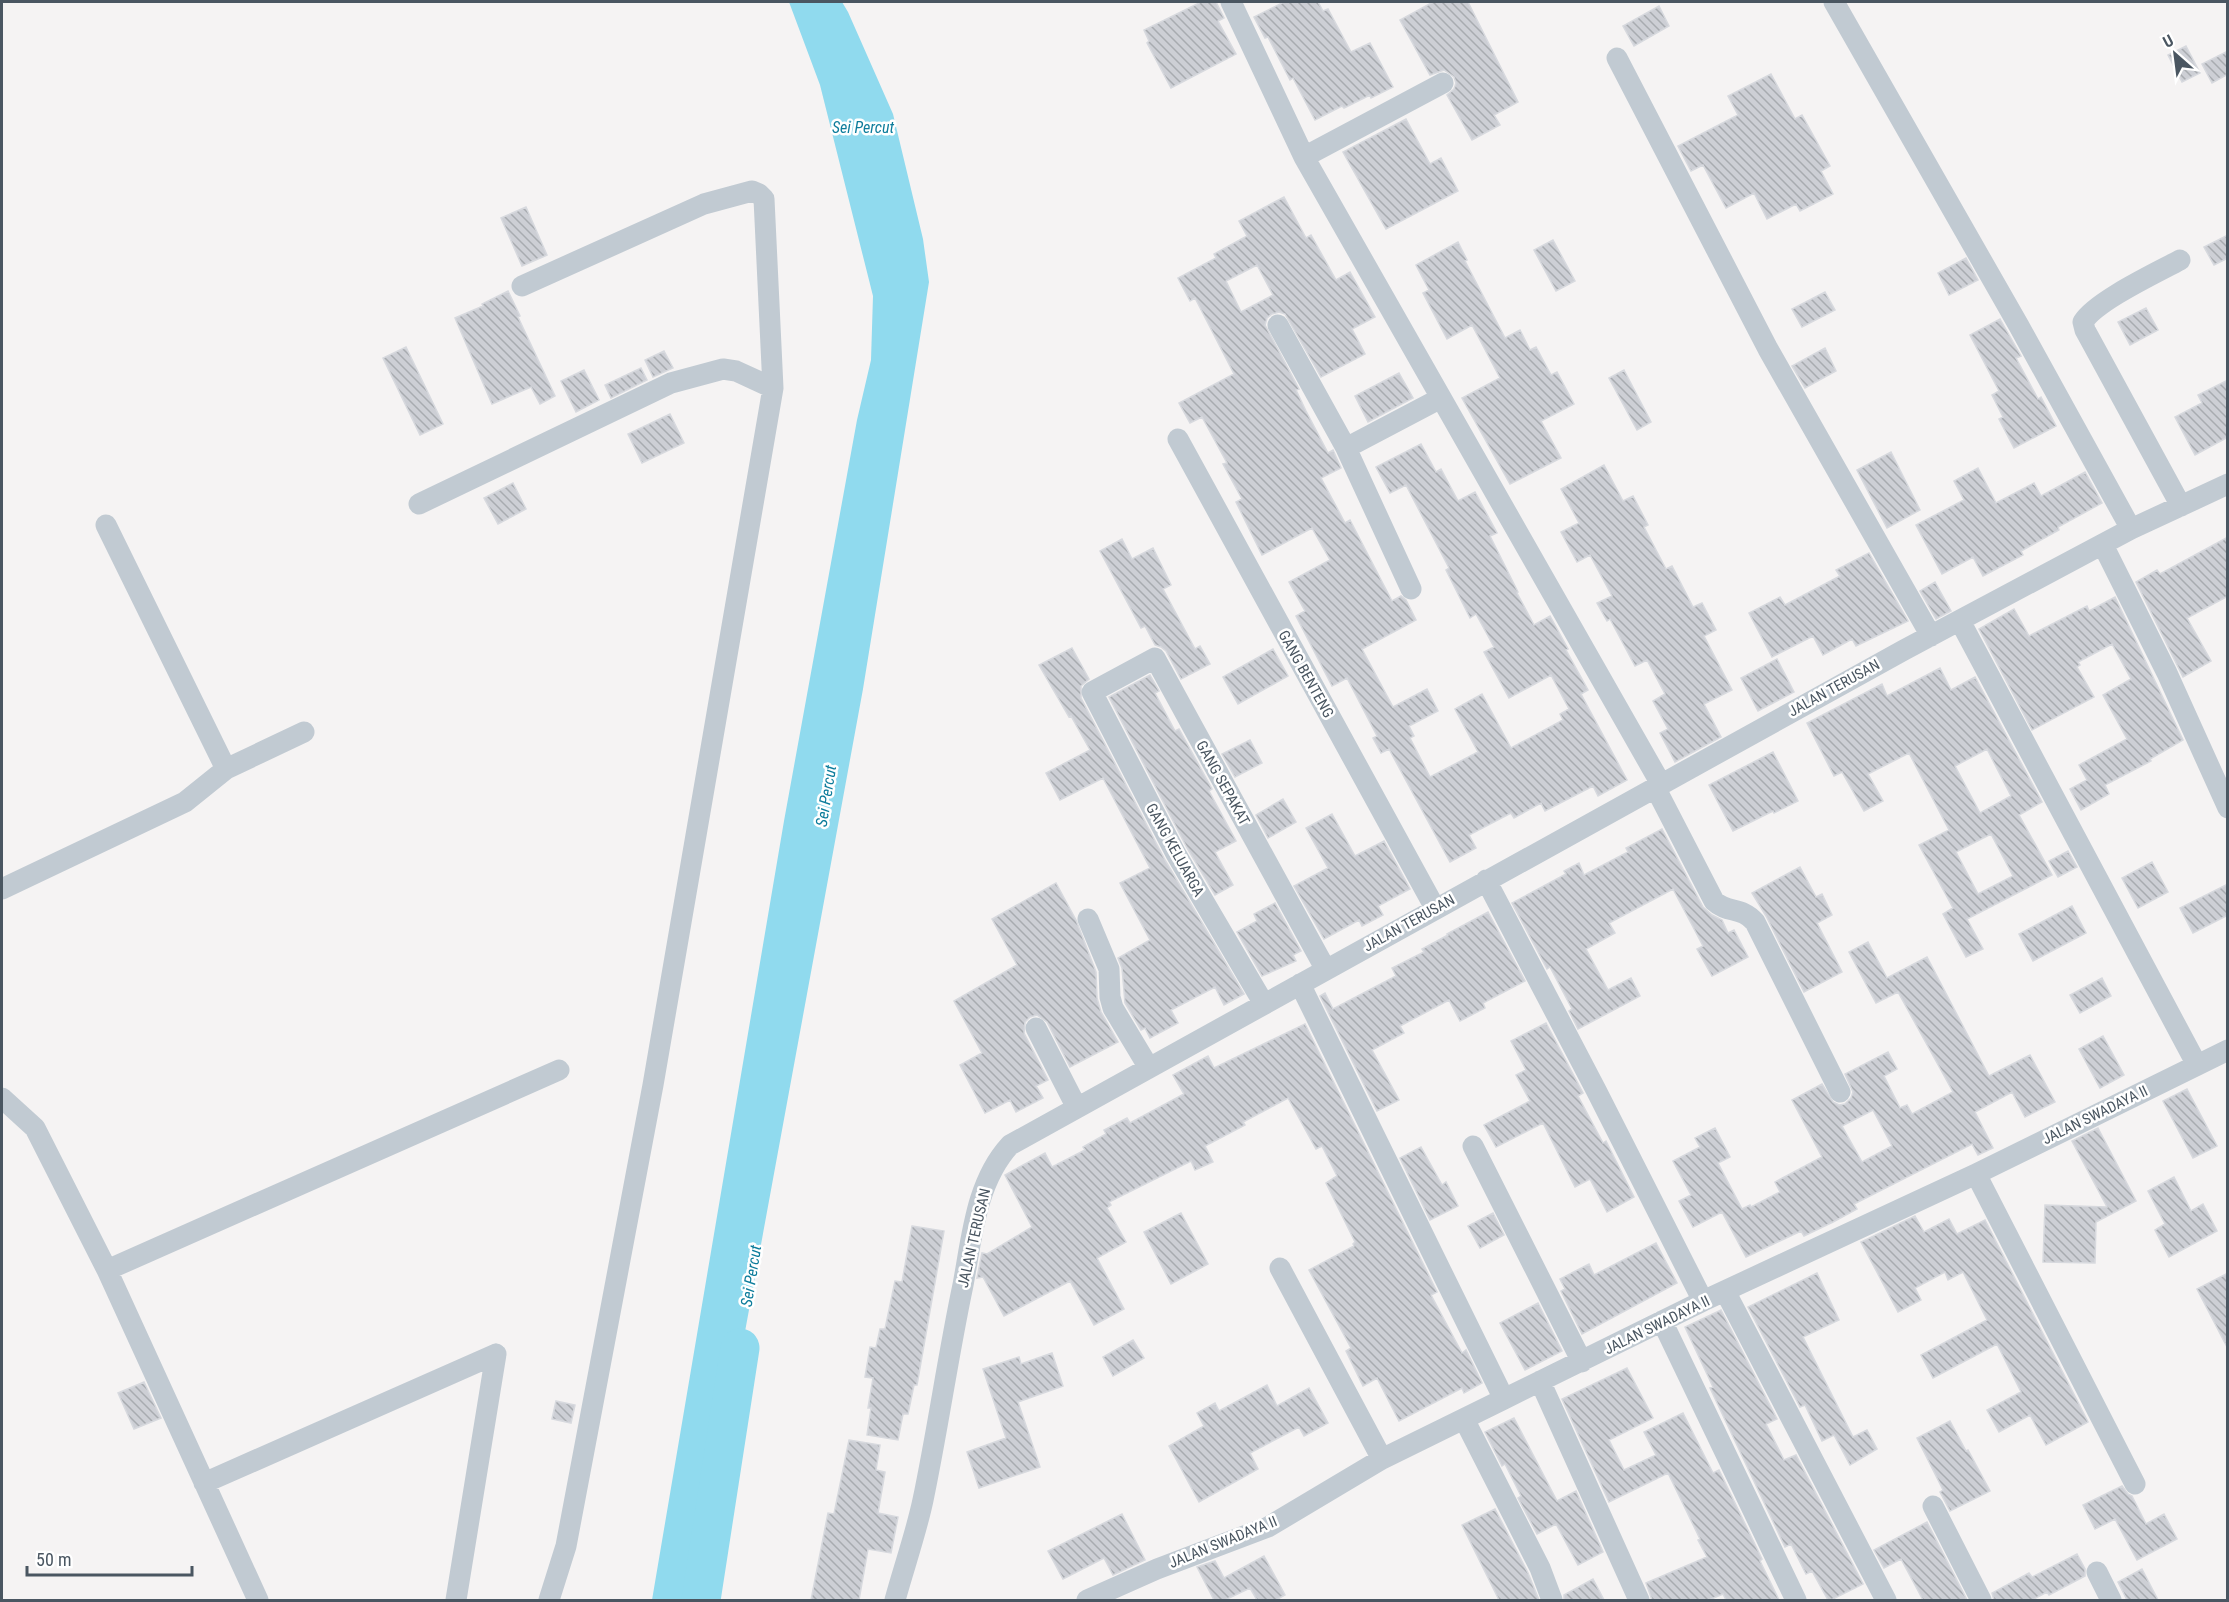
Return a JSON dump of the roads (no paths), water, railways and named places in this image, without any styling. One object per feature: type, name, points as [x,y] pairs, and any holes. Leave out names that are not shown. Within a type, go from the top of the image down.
[{"type":"street","points":[[1231,2],[1304,157],[1658,786],[1714,901],[1721,908],[1748,914],[1755,922],[1840,1092]]},
{"type":"street","points":[[1834,2],[2025,336],[2131,529]]},
{"type":"street","points":[[1617,58],[1768,349],[1931,636]]},
{"type":"street","points":[[1304,157],[1443,83]]},
{"type":"street","points":[[522,286],[704,204],[752,191],[764,199],[773,388],[653,1085],[566,1546],[549,1600]]},
{"type":"street","points":[[2180,260],[2102,304],[2088,314],[2083,322],[2085,330],[2181,506]]},
{"type":"street","points":[[1278,325],[1346,448],[1411,589]]},
{"type":"street","points":[[419,504],[671,383],[723,369],[736,371],[773,388]]},
{"type":"street","points":[[1346,448],[1441,398]]},
{"type":"street","name":"GANG BENTENG","points":[[1178,439],[1435,908]]},
{"type":"street","name":"JALAN TERUSAN","points":[[895,1600],[922,1501],[979,1203],[988,1177],[1000,1156],[1010,1145],[1435,908],[1931,636],[2131,529],[2228,484]]},
{"type":"street","points":[[106,525],[226,769]]},
{"type":"street","points":[[2103,545],[2167,673],[2228,808]]},
{"type":"street","points":[[1960,621],[2197,1065]]},
{"type":"street","name":"GANG SEPAKAT","points":[[1092,692],[1155,658],[1326,970]]},
{"type":"street","name":"GANG KELUARGA","points":[[1092,692],[1176,854],[1264,1004]]},
{"type":"street","points":[[2,889],[185,802],[226,769],[304,732]]},
{"type":"street","points":[[1486,880],[1703,1301]]},
{"type":"street","points":[[1088,919],[1109,969],[1110,997],[1113,1008],[1149,1068]]},
{"type":"street","points":[[1300,984],[1504,1399]]},
{"type":"street","points":[[1036,1028],[1077,1108]]},
{"type":"street","name":"JALAN SWADAYA II","points":[[1087,1600],[1157,1569],[1268,1527],[1382,1460],[1540,1381],[1703,1301],[1976,1174],[2228,1050]]},
{"type":"street","points":[[107,1270],[559,1070]]},
{"type":"street","points":[[2,1098],[35,1128],[107,1270],[258,1600]]},
{"type":"street","points":[[1473,1146],[1582,1362]]},
{"type":"street","points":[[1976,1174],[2135,1484]]},
{"type":"street","points":[[1280,1268],[1382,1460]]},
{"type":"street","points":[[1725,1292],[1886,1600]]},
{"type":"street","points":[[1662,1321],[1796,1600]]},
{"type":"street","points":[[204,1483],[496,1354],[456,1600]]},
{"type":"street","points":[[1540,1381],[1639,1600]]},
{"type":"street","points":[[1464,1419],[1540,1568],[1552,1600]]},
{"type":"street","points":[[1933,1506],[1981,1600]]},
{"type":"street","points":[[2097,1572],[2111,1600]]},
{"type":"water","name":"Sei Percut","points":[[789,2],[842,2],[848,12],[893,114],[923,239],[929,282],[863,689],[733,1397],[700,1600],[652,1600],[784,821],[857,420],[871,360],[873,296],[820,85]]},
{"type":"waterway","name":"Sei Percut","points":[[701,1600],[740,1348]]}]
